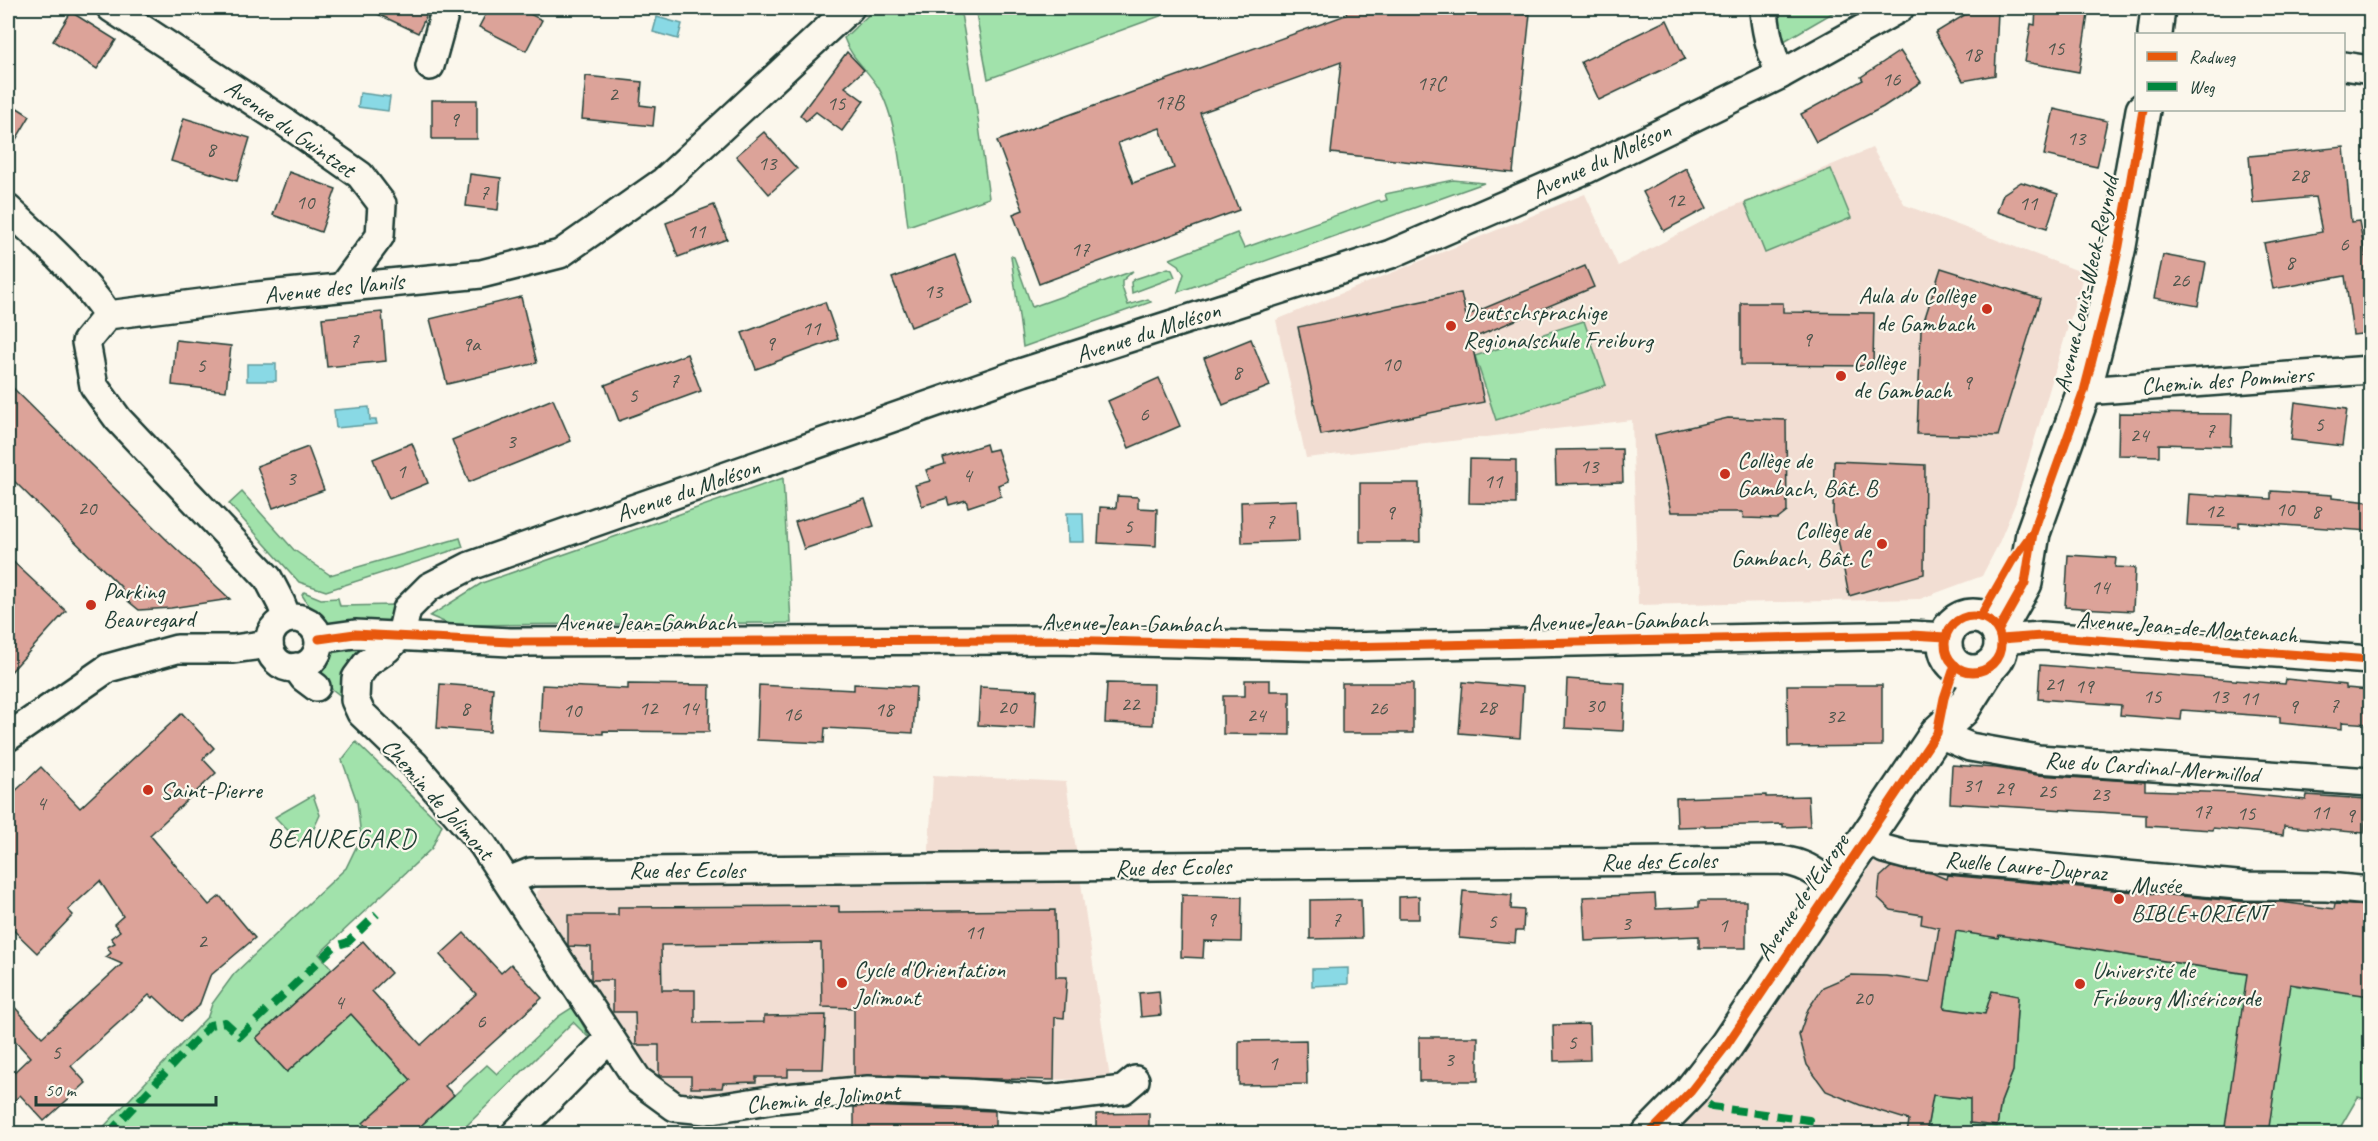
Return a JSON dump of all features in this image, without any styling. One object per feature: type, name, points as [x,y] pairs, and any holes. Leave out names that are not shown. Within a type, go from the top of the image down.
[{"type":"main road","points":[[2156,33],[2158,8]]},
{"type":"main road","name":"Avenue Louis-Weck-Reynold","points":[[1992,638],[2025,583],[2032,533],[2084,391],[2119,246],[2143,111]]},
{"type":"main road","points":[[1960,619],[1992,638],[1976,672],[1961,669],[1950,651],[1949,629],[1960,619]]},
{"type":"main road","name":"Avenue de l'Europe","points":[[1649,1134],[1691,1091],[1726,1046],[1937,733],[1962,710],[1992,638]]},
{"type":"main road","name":"Avenue de l'Europe","points":[[1937,733],[1950,651]]},
{"type":"street","name":"Avenue du Guintzet","points":[[111,8],[286,123],[360,175],[382,204],[380,236],[342,287]]},
{"type":"street","points":[[430,66],[446,8]]},
{"type":"street","name":"Avenue des Vanils","points":[[108,315],[342,287],[481,274],[560,254],[664,181],[850,8]]},
{"type":"street","points":[[1764,8],[1765,30],[1780,75]]},
{"type":"street","name":"Avenue du Moléson","points":[[401,635],[407,609],[429,587],[470,566],[1023,372],[1391,254],[1587,169],[1780,75],[1900,8]]},
{"type":"street","points":[[2345,66],[2370,70]]},
{"type":"street","points":[[8,209],[92,290],[108,315],[86,342],[94,386],[118,419],[268,578],[287,618]]},
{"type":"street","name":"Chemin des Pommiers","points":[[2084,391],[2370,370]]},
{"type":"street","points":[[287,618],[297,618],[310,623],[319,639],[318,650],[314,658],[306,664],[296,667],[286,666],[278,662],[271,654],[269,644],[273,629],[287,618]]},
{"type":"street","name":"Avenue Jean-Gambach","points":[[319,639],[355,634],[510,642],[1056,640],[1339,647],[1911,635],[1950,651]]},
{"type":"street","name":"Chemin de Jolimont","points":[[401,635],[387,649],[367,663],[356,678],[355,700],[361,713],[415,765],[483,845],[638,1080],[675,1107],[706,1110],[775,1099],[868,1090],[966,1093],[1050,1099],[1123,1090],[1135,1080]]},
{"type":"street","name":"Avenue Jean-de-Montenach","points":[[1992,638],[2042,636],[2370,660]]},
{"type":"street","points":[[8,737],[108,668],[177,650],[234,649],[269,644]]},
{"type":"street","points":[[296,667],[304,678],[316,687]]},
{"type":"street","name":"Rue du Cardinal-Mermillod","points":[[1937,733],[1970,747],[2038,759],[2370,782]]},
{"type":"street","name":"Ruelle Laure-Dupraz","points":[[1866,837],[1884,849],[1905,855],[2248,886],[2327,887],[2370,891]]},
{"type":"street","name":"Rue des Ecoles","points":[[508,881],[531,872],[1780,860],[1798,862],[1833,885]]},
{"type":"street","points":[[516,1134],[610,1038]]},
{"type":"shaded area","name":"Collège de Gambach","points":[[1872,148],[1905,205],[2084,273],[2016,502],[1982,576],[1920,599],[1638,605],[1632,420],[1306,458],[1276,320],[1585,194],[1618,266],[1722,211]]},
{"type":"shaded area","name":"Cycle d'Orientation Jolimont","points":[[933,775],[1066,782],[1110,1079],[832,1082],[712,1098],[680,1094],[639,1064],[538,902],[537,892],[544,885],[927,885]]},
{"type":"shaded area","name":"Université de Fribourg Miséricorde","points":[[1879,854],[2370,892],[2370,1070],[2339,1133],[1670,1134],[1712,1097]]},
{"type":"green space","points":[[876,8],[960,8],[989,198],[908,226],[899,154],[891,118],[878,87],[851,52],[844,38]]},
{"type":"green space","points":[[975,8],[1182,8],[988,79]]},
{"type":"green space","points":[[1774,8],[1841,8],[1779,44]]},
{"type":"green space","points":[[1831,169],[1851,218],[1765,253],[1745,203]]},
{"type":"green space","points":[[1453,180],[1484,183],[1178,292],[1184,274],[1179,265],[1170,259],[1237,233],[1244,248],[1379,200],[1381,202],[1387,200],[1385,194]]},
{"type":"green space","points":[[1011,256],[1014,257],[1032,307],[1133,271],[1122,281],[1128,305],[1148,299],[1151,302],[1023,347]]},
{"type":"green space","points":[[1168,268],[1172,270],[1175,277],[1132,293],[1131,282],[1135,279]]},
{"type":"green space","points":[[1584,321],[1606,385],[1496,420],[1475,356]]},
{"type":"green space","points":[[783,478],[791,623],[451,625],[430,616],[482,583]]},
{"type":"green space","points":[[242,492],[294,550],[330,575],[460,538],[463,547],[326,591],[299,582],[229,504]]},
{"type":"green space","points":[[304,592],[321,599],[338,598],[340,606],[394,605],[392,615],[386,622],[374,627],[323,628],[302,595]]},
{"type":"green space","points":[[333,646],[368,648],[343,677],[341,696],[311,673]]},
{"type":"green space","points":[[356,742],[442,825],[432,848],[319,954],[332,969],[256,1038],[287,1072],[351,1014],[411,1080],[363,1123],[372,1133],[97,1134],[208,1016],[212,1004],[234,974],[346,868],[361,837],[357,802],[342,760]]},
{"type":"green space","points":[[313,795],[320,815],[314,828],[300,843],[275,817]]},
{"type":"green space","points":[[1956,931],[1998,938],[1999,935],[2290,981],[2297,986],[2370,996],[2370,1090],[2365,1099],[2358,1097],[2337,1133],[1926,1134],[1933,1095],[1970,1099],[1970,1123],[1997,1126],[2001,1102],[2013,1071],[2018,996],[1992,991],[1985,1014],[1944,1008]]},
{"type":"green space","points":[[573,1007],[591,1040],[573,1022],[459,1133],[412,1134],[487,1065],[497,1074],[559,1016]]},
{"type":"water","points":[[657,17],[682,24],[678,39],[653,32]]},
{"type":"water","points":[[360,93],[390,97],[388,111],[358,107]]},
{"type":"water","points":[[247,364],[276,364],[276,381],[247,381]]},
{"type":"water","points":[[369,407],[370,420],[376,420],[377,424],[336,428],[334,410]]},
{"type":"water","points":[[1067,513],[1083,513],[1084,542],[1068,542]]},
{"type":"water","points":[[1348,968],[1348,984],[1312,986],[1312,969]]},
{"type":"building","points":[[365,8],[430,8],[418,33]]},
{"type":"building","points":[[489,8],[518,8],[542,20],[526,51],[479,27]]},
{"type":"building","points":[[1347,8],[1473,8],[1530,14],[1513,173],[1331,153],[1341,62],[1200,113],[1239,210],[1039,284],[1013,214],[1023,210],[997,141],[1346,15]],"holes":[[[1160,128],[1174,168],[1133,183],[1118,143]]]},
{"type":"building","points":[[1976,8],[1998,12],[1995,75],[1963,81],[1935,33]]},
{"type":"building","points":[[2036,8],[2089,8],[2079,72],[2025,62],[2031,24],[2035,25]]},
{"type":"building","points":[[71,12],[116,40],[97,69],[53,41]]},
{"type":"building","points":[[1667,20],[1685,59],[1599,100],[1581,62]]},
{"type":"building","points":[[1900,51],[1921,82],[1883,107],[1816,142],[1801,114],[1863,80],[1861,77]]},
{"type":"building","points":[[847,52],[864,70],[845,87],[864,101],[842,131],[816,112],[806,121],[800,115]]},
{"type":"building","points":[[586,76],[642,82],[640,105],[655,107],[653,126],[582,119]]},
{"type":"building","points":[[432,100],[477,100],[477,139],[432,139]]},
{"type":"building","points":[[8,102],[30,116],[8,153]]},
{"type":"building","points":[[2054,109],[2107,121],[2097,167],[2044,155]]},
{"type":"building","points":[[184,118],[250,138],[237,181],[171,161]]},
{"type":"building","points":[[764,132],[797,169],[769,194],[736,156]]},
{"type":"building","points":[[2344,147],[2351,222],[2359,221],[2370,278],[2370,333],[2353,335],[2345,276],[2273,289],[2264,243],[2322,232],[2315,197],[2253,203],[2249,156]]},
{"type":"building","points":[[1686,168],[1707,208],[1664,231],[1643,192]]},
{"type":"building","points":[[289,172],[336,189],[321,232],[273,215]]},
{"type":"building","points":[[470,174],[501,178],[498,210],[466,206]]},
{"type":"building","points":[[2021,182],[2058,194],[2047,228],[1997,212],[2003,194]]},
{"type":"building","points":[[714,205],[727,239],[678,257],[666,223]]},
{"type":"building","points":[[955,255],[973,303],[911,327],[892,278]]},
{"type":"building","points":[[2163,255],[2206,263],[2198,306],[2154,298]]},
{"type":"building","points":[[1585,266],[1594,287],[1471,339],[1484,402],[1321,435],[1298,327],[1461,293],[1466,316]]},
{"type":"building","points":[[1941,268],[2040,299],[1998,436],[1917,434],[1921,330]]},
{"type":"building","points":[[521,297],[537,363],[447,384],[430,319]]},
{"type":"building","points":[[825,302],[838,339],[756,369],[742,333]]},
{"type":"building","points":[[1741,303],[1783,303],[1783,312],[1874,313],[1873,366],[1741,365]]},
{"type":"building","points":[[382,312],[386,361],[327,367],[322,318]]},
{"type":"building","points":[[1251,339],[1270,386],[1223,405],[1204,358]]},
{"type":"building","points":[[176,340],[231,346],[226,391],[172,385]]},
{"type":"building","points":[[687,354],[701,391],[619,421],[605,385]]},
{"type":"building","points":[[1159,378],[1180,426],[1129,448],[1108,401]]},
{"type":"building","points":[[8,383],[230,599],[171,608],[139,610],[128,601],[121,587],[8,475]]},
{"type":"building","points":[[553,399],[571,441],[469,482],[452,440]]},
{"type":"building","points":[[2295,402],[2347,409],[2342,446],[2291,440]]},
{"type":"building","points":[[2119,413],[2232,414],[2231,446],[2159,444],[2159,456],[2118,455]]},
{"type":"building","name":"Collège de Gambach, Bât. B","points":[[1728,418],[1786,420],[1787,512],[1778,519],[1744,518],[1742,512],[1671,512],[1655,435]]},
{"type":"building","points":[[412,443],[428,483],[389,499],[373,459]]},
{"type":"building","points":[[986,444],[988,451],[997,449],[1008,481],[998,485],[1001,496],[968,507],[966,500],[949,505],[947,498],[922,506],[915,485],[930,481],[926,470],[945,464],[943,458]]},
{"type":"building","points":[[308,447],[324,490],[273,508],[257,466]]},
{"type":"building","points":[[1622,449],[1623,482],[1556,484],[1555,450]]},
{"type":"building","points":[[1470,459],[1516,460],[1516,504],[1469,503]]},
{"type":"building","name":"Collège de Gambach, Bât. C","points":[[1834,461],[1925,465],[1924,574],[1849,596],[1833,514]]},
{"type":"building","points":[[1360,483],[1419,483],[1420,542],[1360,542]]},
{"type":"building","points":[[2271,491],[2332,495],[2332,498],[2370,502],[2370,531],[2239,522],[2239,527],[2187,525],[2189,494],[2271,499]]},
{"type":"building","points":[[1117,496],[1138,497],[1138,508],[1157,509],[1156,546],[1098,543],[1100,507],[1116,508]]},
{"type":"building","points":[[865,499],[874,526],[804,549],[795,522]]},
{"type":"building","points":[[1297,500],[1299,541],[1242,543],[1241,502]]},
{"type":"building","points":[[2068,555],[2116,558],[2115,567],[2135,568],[2133,611],[2065,607]]},
{"type":"building","points":[[8,557],[66,611],[8,675]]},
{"type":"building","points":[[2040,665],[2285,684],[2286,679],[2346,685],[2346,688],[2370,690],[2370,724],[2342,722],[2342,729],[2280,723],[2280,717],[2182,710],[2181,720],[2120,715],[2121,705],[2038,699]]},
{"type":"building","points":[[1567,679],[1625,683],[1623,731],[1565,728]]},
{"type":"building","points":[[1245,680],[1270,680],[1270,691],[1290,691],[1290,735],[1223,734],[1223,696],[1245,696]]},
{"type":"building","points":[[1463,682],[1523,687],[1520,738],[1459,733]]},
{"type":"building","points":[[1107,683],[1154,684],[1153,725],[1105,723]]},
{"type":"building","points":[[1342,683],[1413,683],[1413,733],[1342,733]]},
{"type":"building","points":[[440,684],[493,688],[490,732],[437,728]]},
{"type":"building","points":[[628,684],[710,685],[709,732],[603,731],[603,734],[540,731],[542,685],[628,689]]},
{"type":"building","points":[[854,684],[916,687],[913,733],[825,728],[824,743],[757,740],[759,685],[854,690]]},
{"type":"building","points":[[1787,685],[1882,685],[1882,746],[1788,747]]},
{"type":"building","points":[[980,687],[1037,690],[1035,728],[978,725]]},
{"type":"building","points":[[182,713],[214,748],[203,759],[216,773],[150,835],[209,905],[220,896],[255,938],[210,976],[199,1006],[181,1021],[154,996],[152,998],[149,995],[71,1066],[86,1083],[44,1121],[20,1095],[8,1107],[8,1078],[30,1057],[8,1033],[8,1000],[42,1037],[122,964],[106,957],[111,953],[107,947],[115,943],[111,938],[120,931],[114,924],[123,916],[100,881],[68,910],[73,915],[37,953],[8,925],[8,798],[41,767],[80,808]]},
{"type":"building","points":[[1952,765],[1996,768],[2037,775],[2145,782],[2145,790],[2235,793],[2306,800],[2307,795],[2367,799],[2364,833],[2284,826],[2283,835],[2213,828],[2212,830],[2146,826],[2146,815],[1950,803]]},
{"type":"building","points":[[1766,795],[1766,797],[1808,796],[1810,826],[1783,827],[1783,824],[1677,827],[1676,798]]},
{"type":"building","points":[[1891,867],[1932,873],[1946,879],[1947,875],[2247,902],[2280,902],[2334,909],[2335,904],[2370,906],[2370,996],[2290,984],[2268,1134],[2224,1134],[2247,974],[1999,935],[1998,938],[1956,931],[1944,1008],[1985,1014],[1992,991],[2018,996],[2013,1071],[2001,1102],[1997,1126],[1970,1123],[1970,1099],[1933,1095],[1926,1134],[1907,1134],[1909,1120],[1860,1105],[1826,1091],[1807,1065],[1799,1035],[1808,1009],[1823,987],[1851,975],[1886,976],[1930,982],[1939,928],[1921,924],[1922,915],[1891,910],[1878,898],[1880,877]]},
{"type":"building","points":[[1463,891],[1512,895],[1511,909],[1524,910],[1523,931],[1516,931],[1515,943],[1459,938]]},
{"type":"building","points":[[1655,894],[1656,909],[1699,907],[1699,901],[1746,901],[1746,948],[1699,948],[1699,936],[1585,941],[1583,897]]},
{"type":"building","points":[[1182,895],[1242,897],[1241,942],[1204,941],[1203,958],[1181,957]]},
{"type":"building","points":[[1419,896],[1419,919],[1399,919],[1399,897]]},
{"type":"building","points":[[1361,899],[1362,938],[1310,939],[1310,900]]},
{"type":"building","points":[[839,906],[839,912],[1055,910],[1056,977],[1067,977],[1064,1018],[1055,1017],[1054,1080],[854,1076],[854,1008],[822,1007],[821,943],[661,945],[662,990],[695,990],[695,1023],[764,1022],[764,1016],[826,1015],[823,1069],[788,1069],[788,1077],[756,1077],[756,1082],[723,1083],[722,1088],[691,1088],[691,1076],[659,1076],[659,1045],[636,1045],[635,1012],[613,1012],[613,980],[591,980],[591,947],[568,946],[568,915],[618,915],[618,907]]},
{"type":"building","points":[[464,933],[501,973],[511,964],[542,998],[445,1086],[454,1095],[412,1134],[372,1134],[363,1123],[411,1080],[351,1014],[287,1072],[256,1038],[363,941],[391,973],[372,991],[421,1045],[476,994],[440,955]]},
{"type":"building","points":[[1159,991],[1161,1015],[1141,1017],[1139,993]]},
{"type":"building","points":[[1589,1024],[1590,1060],[1554,1061],[1553,1025]]},
{"type":"building","points":[[1419,1037],[1478,1037],[1478,1081],[1419,1081]]},
{"type":"building","points":[[1306,1040],[1307,1084],[1239,1085],[1239,1041]]},
{"type":"building","points":[[854,1107],[995,1111],[995,1134],[854,1134]]},
{"type":"building","points":[[1149,1113],[1149,1134],[1096,1134],[1096,1114]]},
{"type":"marked path","points":[[108,1134],[210,1025],[225,1022],[240,1036],[335,946],[348,942],[377,914]]},
{"type":"marked path","points":[[1708,1104],[1712,1107],[1809,1120],[1807,1134]]},
{"type":"cycle path","points":[[1998,631],[2025,583],[2033,533],[2084,391],[2119,246],[2143,111]]},
{"type":"cycle path","points":[[1980,617],[2012,561],[2031,535]]},
{"type":"cycle path","points":[[1973,616],[1984,618],[1993,624],[1999,633],[2001,644],[1999,655],[1993,664],[1984,670],[1973,672],[1962,670],[1953,664],[1947,655],[1945,644],[1947,633],[1953,624],[1962,618],[1973,616]]},
{"type":"cycle path","points":[[319,639],[355,634],[510,642],[1056,640],[1339,647],[1911,635],[1946,637]]},
{"type":"cycle path","points":[[2001,639],[2042,636],[2370,660]]},
{"type":"cycle path","points":[[1649,1134],[1691,1091],[1726,1046],[1937,733],[1944,698],[1955,665]]},
{"type":"place","name":"Aula du Collège de Gambach","points":[[1987,309]]},
{"type":"place","name":"Deutschsprachige Regionalschule Freiburg","points":[[1451,326]]},
{"type":"place","name":"Collège de Gambach","points":[[1841,376]]},
{"type":"place","name":"Collège de Gambach, Bât. B","points":[[1725,474]]},
{"type":"place","name":"Collège de Gambach, Bât. C","points":[[1882,544]]},
{"type":"place","name":"Parking Beauregard","points":[[91,605]]},
{"type":"place","name":"Saint-Pierre","points":[[148,790]]},
{"type":"place","name":"Musée BIBLE+ORIENT","points":[[2119,899]]},
{"type":"place","name":"Cycle d'Orientation Jolimont","points":[[842,983]]},
{"type":"place","name":"Université de Fribourg Miséricorde","points":[[2080,984]]},
{"type":"district","name":"BEAUREGARD","points":[[342,838]]}]
